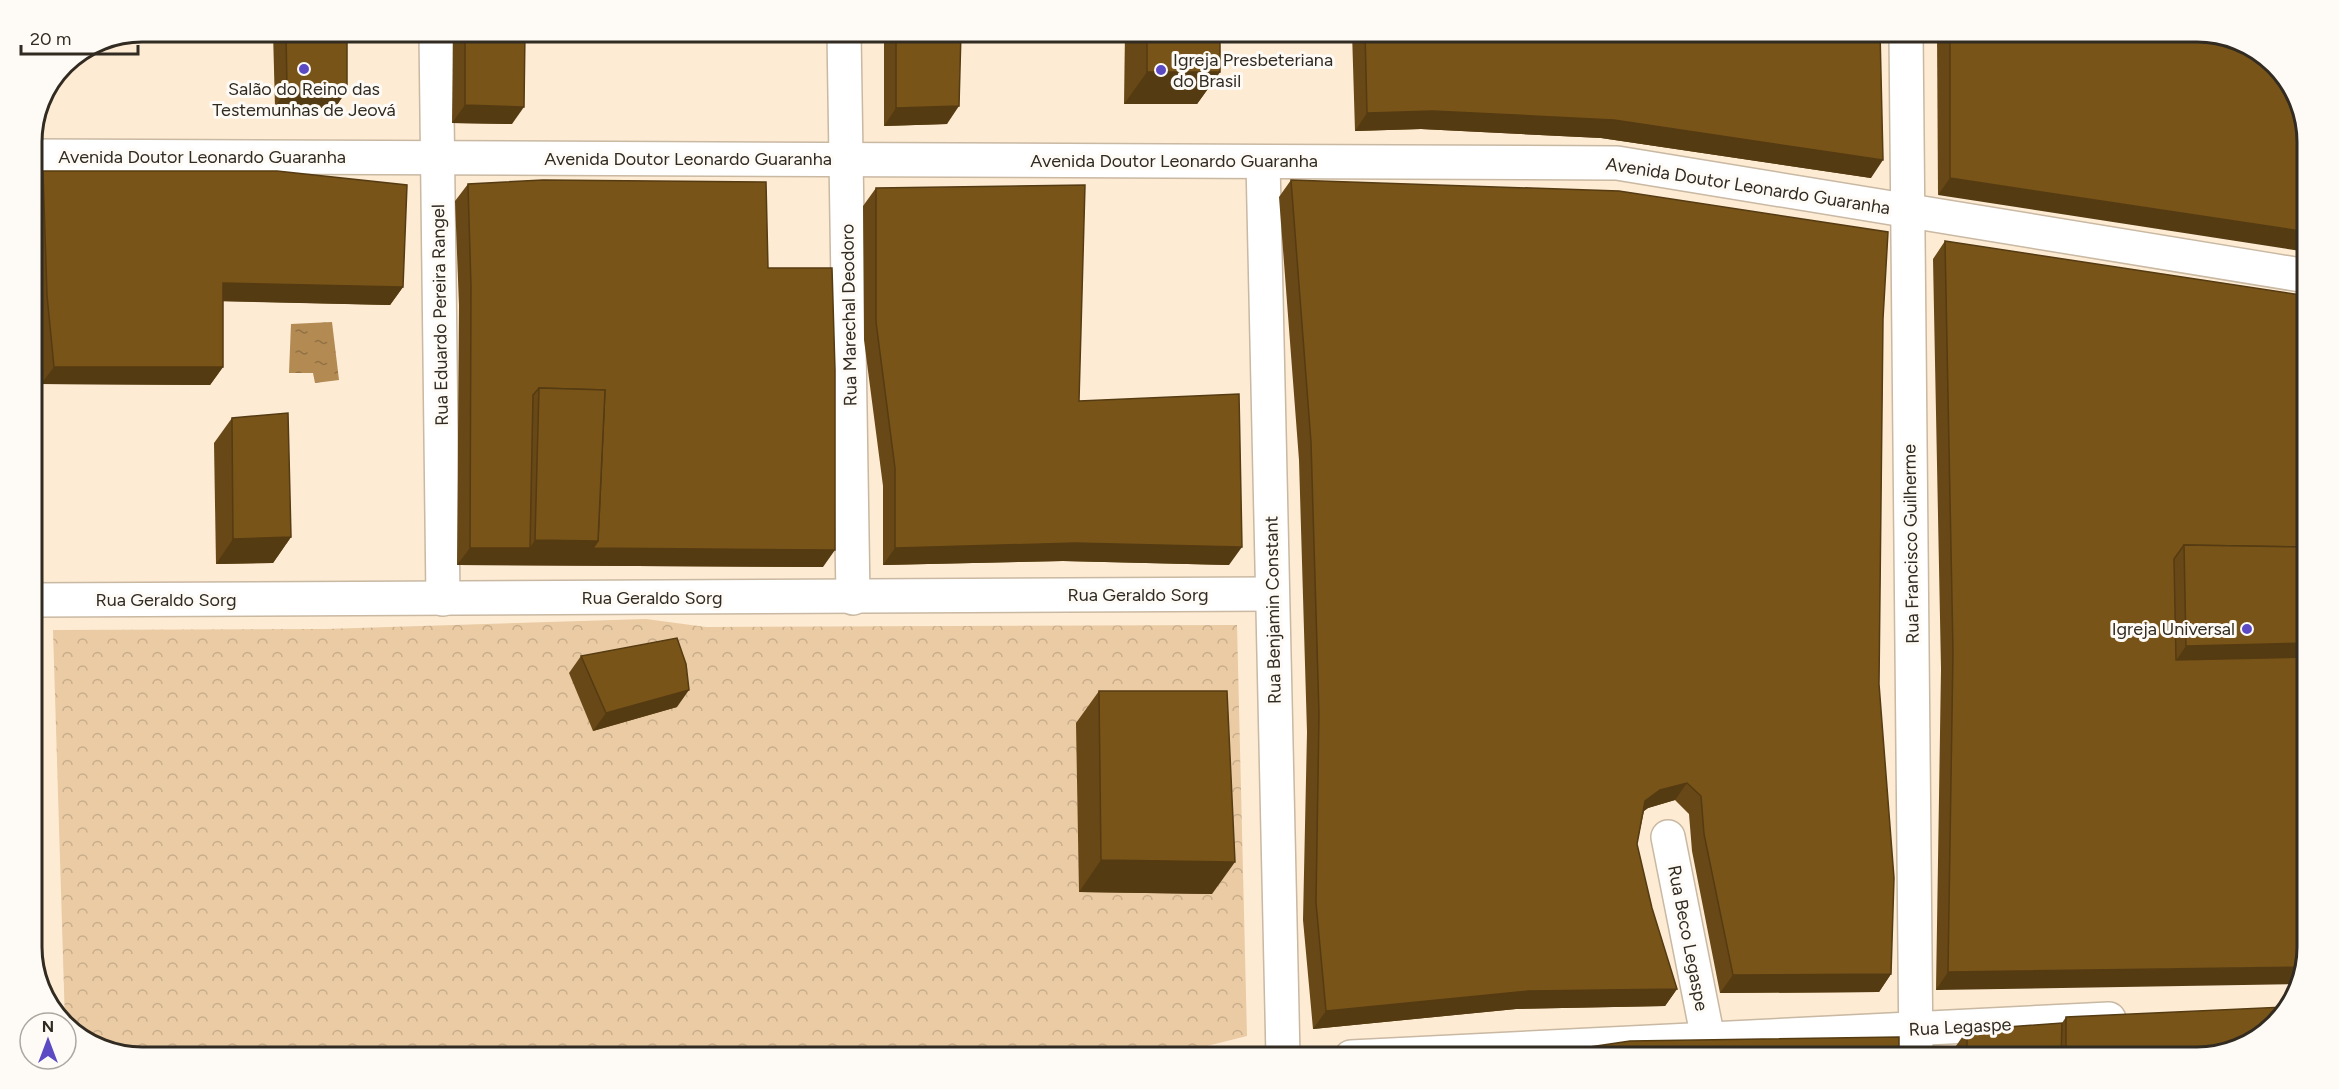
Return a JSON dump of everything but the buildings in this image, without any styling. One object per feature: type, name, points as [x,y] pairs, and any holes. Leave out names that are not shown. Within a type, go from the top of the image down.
[{"type":"street","name":"Rua Eduardo Pereira Rangel","points":[[436,42],[443,598]]},
{"type":"street","name":"Rua Marechal Deodoro","points":[[844,42],[853,598]]},
{"type":"street","name":"Rua Francisco Guilherme","points":[[1906,42],[1916,1043]]},
{"type":"street","name":"Avenida Doutor Leonardo Guaranha","points":[[42,156],[1617,163],[2297,274]]},
{"type":"street","name":"Rua Benjamin Constant","points":[[1263,162],[1283,1047]]},
{"type":"street","name":"Rua Geraldo Sorg","points":[[42,600],[853,598],[1272,594]]},
{"type":"street","name":"Rua Beco Legaspe","points":[[1668,837],[1708,1040]]},
{"type":"street","name":"Rua Legaspe","points":[[1569,1047],[1708,1040],[1916,1043],[2140,1018]]},
{"type":"green space","points":[[646,619],[706,627],[1237,625],[1247,1036],[1203,1047],[142,1047],[123,1045],[104,1039],[92,1034],[78,1024],[78,1011],[65,1010],[53,630],[325,629]]},
{"type":"water","points":[[332,322],[339,380],[315,383],[313,373],[289,373],[291,324]]},
{"type":"place","name":"Salão do Reino das Testemunhas de Jeová","points":[[304,69]]},
{"type":"place","name":"Igreja Presbeteriana do Brasil","points":[[1161,70]]},
{"type":"place","name":"Igreja Universal","points":[[2247,629]]}]
